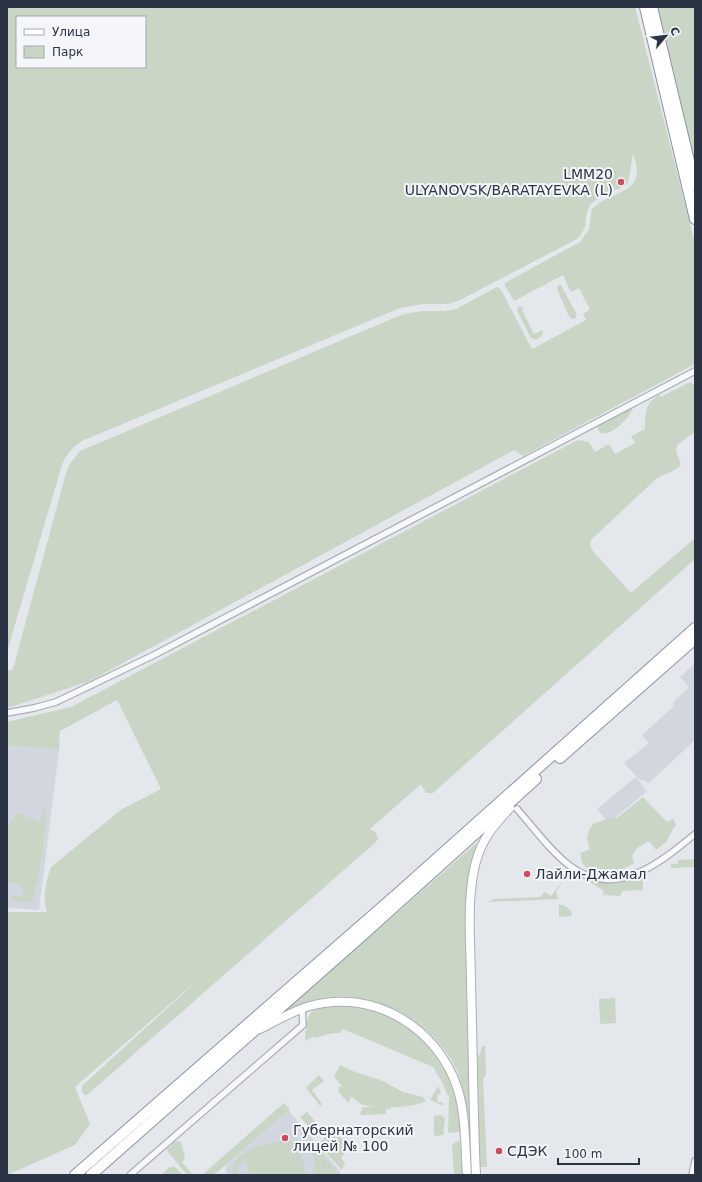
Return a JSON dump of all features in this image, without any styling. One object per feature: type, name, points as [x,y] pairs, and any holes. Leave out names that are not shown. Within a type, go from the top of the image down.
[{"type":"highway","points":[[645,7],[695,219]]},
{"type":"highway","points":[[652,7],[695,186]]},
{"type":"highway","points":[[91,1175],[542,774],[692,634]]},
{"type":"highway","points":[[75,1175],[639,683]]},
{"type":"street","points":[[7,713],[56,702],[154,655],[695,371]]},
{"type":"street","points":[[476,1175],[470,937],[475,867],[480,848],[489,830],[542,774]]},
{"type":"street","points":[[517,809],[566,863],[587,874],[599,878],[620,878],[644,872],[664,859],[695,834]]},
{"type":"street","points":[[249,1036],[302,1008],[325,1003],[340,1002],[367,1004],[394,1014],[419,1030],[430,1040],[453,1076],[461,1101],[465,1135],[466,1175]]},
{"type":"street","points":[[130,1175],[303,1025],[302,1008]]},
{"type":"street","points":[[465,1135],[474,1135]]},
{"type":"street","points":[[692,1175],[695,1161]]},
{"type":"shaded area","points":[[695,663],[695,740],[648,784],[644,780],[641,781],[624,763],[649,743],[642,735],[674,706],[673,702],[689,687],[680,677]]},
{"type":"shaded area","points":[[7,745],[59,750],[39,910],[7,908]]},
{"type":"shaded area","points":[[636,777],[647,791],[609,823],[597,809]]},
{"type":"shaded area","name":"Губернаторский лицей № 100","points":[[289,1111],[340,1171],[341,1175],[227,1175],[225,1166]]},
{"type":"green space","points":[[7,7],[635,7],[695,243],[695,364],[523,456],[514,450],[90,681],[7,707],[7,671],[13,669],[66,473],[69,465],[80,451],[401,315],[421,311],[444,311],[456,309],[497,287],[500,288],[532,349],[586,320],[583,314],[590,309],[579,288],[571,292],[563,275],[514,301],[505,286],[505,283],[580,242],[589,229],[592,209],[632,184],[636,177],[637,167],[633,154],[628,184],[601,197],[591,204],[587,211],[584,230],[577,239],[458,301],[447,304],[423,304],[400,308],[82,441],[72,449],[64,460],[7,652]]},
{"type":"green space","points":[[657,7],[695,7],[695,163]]},
{"type":"green space","points":[[558,285],[561,285],[577,315],[575,319],[572,319],[569,316],[557,289]]},
{"type":"green space","points":[[519,305],[524,309],[522,310],[534,334],[543,330],[542,336],[536,340],[531,338],[517,311]]},
{"type":"green space","points":[[690,382],[695,385],[695,432],[677,445],[676,451],[681,465],[656,479],[592,539],[590,544],[592,550],[631,593],[695,538],[695,559],[433,793],[426,793],[421,784],[370,829],[375,832],[378,838],[376,842],[87,1095],[84,1095],[82,1092],[82,1086],[209,970],[75,1087],[90,1124],[75,1145],[7,1175],[7,912],[47,912],[45,890],[51,867],[122,809],[161,789],[117,700],[60,731],[59,750],[7,745],[7,722],[71,707],[578,440],[589,442],[595,452],[609,444],[615,454],[635,443],[631,436],[645,429],[645,418],[648,405],[654,398],[659,395],[661,397]]},
{"type":"green space","points":[[633,407],[625,421],[615,429],[610,432],[600,433],[598,429],[599,425]]},
{"type":"green space","points":[[643,797],[667,822],[673,819],[676,824],[666,842],[656,850],[649,841],[637,848],[632,856],[634,863],[624,868],[603,872],[590,870],[586,867],[582,862],[581,853],[590,849],[587,839],[589,830],[593,824],[610,818],[617,818]]},
{"type":"green space","points":[[43,805],[46,808],[43,850],[33,900],[25,903],[20,902],[13,898],[13,894],[22,896],[23,888],[20,885],[7,881],[7,827],[17,814],[22,814],[40,823]]},
{"type":"green space","points":[[475,844],[477,845],[469,883],[467,921],[467,1016],[471,1132],[467,1132],[463,1090],[455,1066],[444,1049],[415,1021],[378,1003],[358,998],[338,997],[313,1000],[281,1015]]},
{"type":"green space","points":[[695,859],[695,867],[671,868],[671,864],[678,864],[678,860]]},
{"type":"green space","points":[[577,873],[620,880],[640,876],[643,879],[643,890],[623,891],[620,896],[603,895],[604,891],[579,875],[578,877]]},
{"type":"green space","points":[[565,878],[556,892],[558,899],[489,902],[494,899],[541,897],[544,892],[551,896]]},
{"type":"green space","points":[[559,905],[564,905],[571,911],[572,916],[559,917]]},
{"type":"green space","points":[[615,998],[616,1023],[600,1024],[599,999]]},
{"type":"green space","points":[[338,1005],[368,1009],[388,1016],[417,1033],[429,1045],[448,1073],[454,1088],[461,1122],[461,1132],[448,1133],[449,1096],[433,1067],[343,1029],[340,1033],[333,1033],[315,1038],[314,1036],[305,1041],[308,1017],[311,1013],[320,1008]]},
{"type":"green space","points":[[482,1046],[485,1046],[486,1075],[483,1079],[487,1167],[479,1167],[478,1055],[480,1055]]},
{"type":"green space","points":[[340,1065],[355,1072],[383,1081],[403,1092],[423,1097],[426,1101],[405,1106],[377,1107],[357,1102],[352,1096],[348,1103],[338,1091],[340,1086],[343,1087],[334,1077]]},
{"type":"green space","points":[[319,1075],[324,1081],[312,1090],[322,1104],[320,1106],[306,1088]]},
{"type":"green space","points":[[438,1086],[441,1093],[437,1096],[438,1102],[442,1102],[444,1106],[430,1100]]},
{"type":"green space","points":[[284,1103],[290,1110],[214,1175],[202,1175]]},
{"type":"green space","points":[[363,1107],[391,1107],[391,1109],[386,1109],[386,1114],[360,1115]]},
{"type":"green space","points":[[307,1112],[318,1125],[312,1130],[300,1117]]},
{"type":"green space","points":[[441,1115],[445,1119],[443,1135],[434,1136],[434,1116]]},
{"type":"green space","points":[[331,1132],[336,1132],[349,1147],[341,1158],[345,1163],[342,1170],[318,1144]]},
{"type":"green space","points":[[286,1140],[287,1143],[303,1142],[312,1146],[318,1154],[324,1175],[311,1175],[315,1166],[314,1157],[312,1153],[304,1147],[299,1146],[306,1175],[249,1175],[245,1159],[238,1167],[236,1175],[232,1175],[234,1163],[239,1157],[249,1152],[249,1149]]},
{"type":"green space","points":[[176,1141],[181,1142],[185,1158],[182,1162],[193,1175],[187,1175],[168,1152],[167,1149]]},
{"type":"green space","points":[[457,1141],[462,1143],[465,1175],[454,1175],[452,1145]]},
{"type":"green space","points":[[318,1149],[339,1175],[329,1175],[328,1173],[328,1175],[324,1175]]},
{"type":"green space","points":[[173,1165],[183,1175],[162,1175],[169,1167],[173,1167]]},
{"type":"place","name":"LMM20 ULYANOVSK/BARATAYEVKA (L)","points":[[621,182]]},
{"type":"place","name":"Лайли-Джамал","points":[[527,874]]},
{"type":"place","name":"Губернаторский лицей № 100","points":[[285,1138]]},
{"type":"place","name":"СДЭК","points":[[499,1151]]}]
